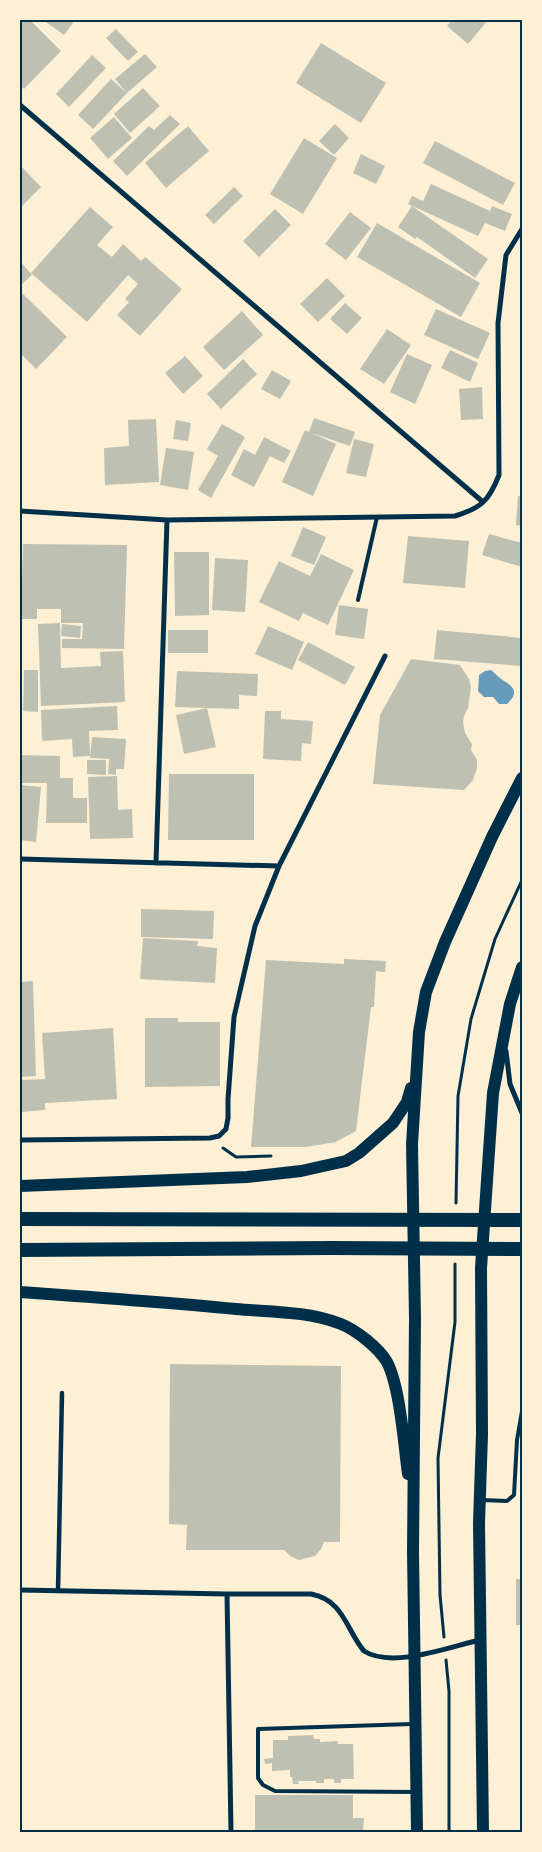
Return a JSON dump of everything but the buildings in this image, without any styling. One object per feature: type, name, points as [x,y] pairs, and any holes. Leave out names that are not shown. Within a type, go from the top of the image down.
[{"type":"highway","points":[[20,1219],[522,1220]]},
{"type":"highway","points":[[20,1250],[522,1249]]},
{"type":"main road","points":[[417,1832],[414,1724],[413,1518],[415,1318],[412,1144],[419,1032],[426,992],[449,933],[492,837],[522,778]]},
{"type":"main road","points":[[483,1832],[480,1500],[482,1434],[481,1268],[493,1093],[510,1004],[522,967]]},
{"type":"main road","points":[[20,1186],[247,1177],[301,1171],[346,1161],[359,1153],[393,1123],[407,1102],[416,1074]]},
{"type":"main road","points":[[20,1292],[146,1300],[309,1316],[341,1324],[358,1333],[387,1362],[395,1386],[413,1518]]},
{"type":"street","points":[[20,105],[483,502]]},
{"type":"street","points":[[20,511],[167,520],[455,516],[470,511],[483,502],[493,491],[498,475],[498,322],[506,255],[522,228]]},
{"type":"street","points":[[156,863],[167,520]]},
{"type":"street","points":[[20,1140],[210,1138],[219,1136],[226,1129],[234,1018],[255,926],[279,866],[386,656]]},
{"type":"street","points":[[20,859],[279,866]]},
{"type":"street","points":[[510,1004],[506,1038],[506,1059],[510,1084],[522,1113]]},
{"type":"street","points":[[58,1591],[62,1393]]},
{"type":"street","points":[[20,1590],[311,1594],[320,1596],[334,1604],[364,1651],[380,1658],[415,1657],[481,1640]]},
{"type":"street","points":[[227,1594],[231,1832]]},
{"type":"lane","points":[[358,600],[377,517]]},
{"type":"lane","points":[[480,1500],[507,1501],[514,1495],[517,1440],[522,1411]]},
{"type":"lane","points":[[414,1724],[345,1728],[258,1729],[258,1778],[263,1785],[275,1791],[416,1792]]},
{"type":"path","points":[[456,1207],[458,1096],[471,1019],[495,939],[522,880]]},
{"type":"path","points":[[219,1136],[221,1146],[236,1157],[273,1156]]},
{"type":"path","points":[[449,1832],[449,1690],[440,1595],[438,1458],[455,1322],[455,1263]]},
{"type":"water","points":[[491,670],[511,686],[514,691],[513,697],[507,704],[499,704],[493,697],[484,697],[478,691],[479,675]]}]
